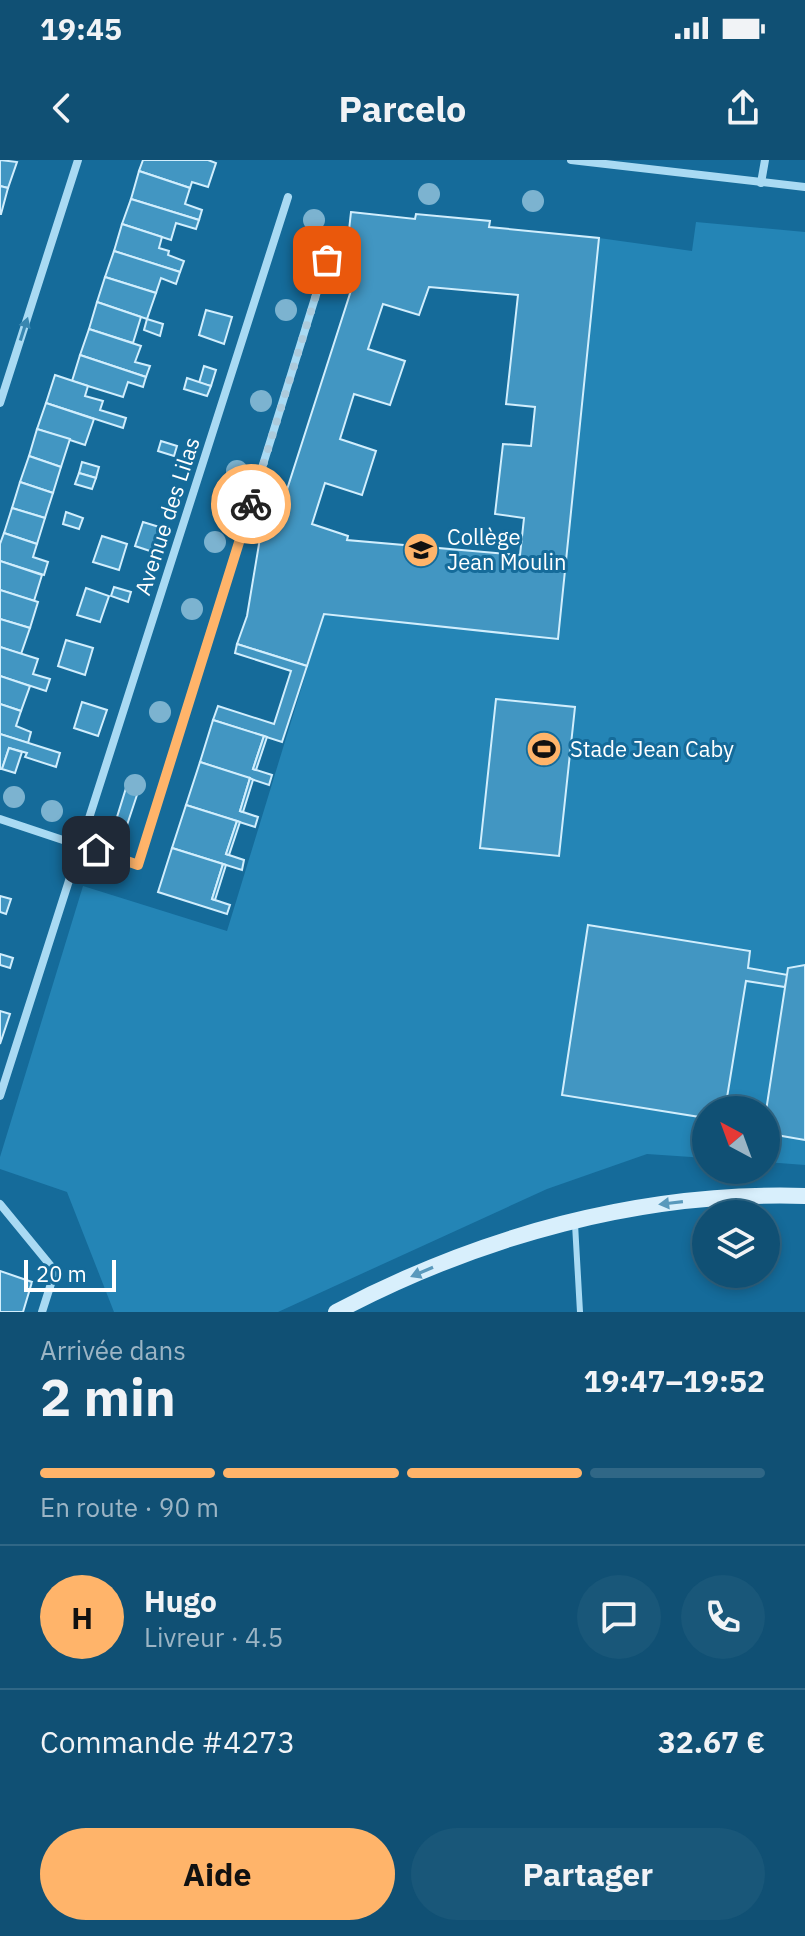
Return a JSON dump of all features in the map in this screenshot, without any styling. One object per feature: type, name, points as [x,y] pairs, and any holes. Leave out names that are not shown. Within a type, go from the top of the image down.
[{"type":"main road","points":[[336,1312],[474,1251],[575,1220],[626,1209],[693,1201],[805,1196]]},
{"type":"street","points":[[0,403],[78,160]]},
{"type":"street","points":[[571,160],[805,187]]},
{"type":"street","points":[[761,183],[765,160]]},
{"type":"street","name":"Avenue des Lilas","points":[[0,1096],[288,197]]},
{"type":"street","points":[[0,819],[138,865],[335,234]]},
{"type":"street","points":[[0,1204],[55,1271],[42,1312]]},
{"type":"lane","points":[[575,1220],[580,1312]]},
{"type":"shaded area","name":"Stade Jean Caby","points":[[696,222],[805,232],[805,1165],[780,1163],[780,1096],[692,1096],[692,1157],[647,1154],[547,1189],[278,1312],[114,1312],[67,1192],[0,1169],[0,1157],[83,886],[227,931],[324,614],[558,638],[599,238],[692,251]]},
{"type":"building","points":[[0,160],[17,162],[8,188],[0,186]]},
{"type":"building","points":[[143,160],[208,160],[216,163],[208,187],[192,182],[190,188],[139,171]]},
{"type":"building","points":[[139,171],[190,188],[185,204],[202,210],[199,220],[131,199]]},
{"type":"building","points":[[0,186],[8,188],[1,214],[0,214]]},
{"type":"building","points":[[131,199],[199,220],[196,229],[176,223],[171,240],[122,224]]},
{"type":"building","points":[[351,212],[415,219],[416,214],[490,221],[489,227],[599,238],[558,639],[324,614],[307,666],[237,644],[247,616],[261,532],[273,533],[355,278],[344,276]],"holes":[[[429,287],[518,295],[506,404],[535,407],[531,446],[503,444],[495,514],[524,518],[520,555],[347,540],[348,536],[312,524],[325,483],[362,495],[376,451],[340,439],[354,394],[390,405],[405,361],[368,349],[383,304],[419,315]]]},
{"type":"building","points":[[122,224],[162,237],[159,248],[184,261],[180,272],[114,251]]},
{"type":"building","points":[[114,251],[180,272],[176,284],[161,278],[156,293],[105,277]]},
{"type":"building","points":[[105,277],[156,293],[147,319],[97,302]]},
{"type":"building","points":[[97,302],[141,317],[133,343],[89,329]]},
{"type":"building","points":[[206,310],[232,317],[224,344],[199,335]]},
{"type":"building","points":[[147,319],[163,324],[160,336],[144,330]]},
{"type":"building","points":[[89,329],[141,346],[135,362],[150,366],[146,377],[80,355]]},
{"type":"building","points":[[80,355],[146,377],[143,387],[128,382],[123,397],[72,381]]},
{"type":"building","points":[[204,366],[216,370],[211,386],[199,383]]},
{"type":"building","points":[[55,375],[88,386],[85,396],[103,401],[100,410],[126,418],[123,428],[46,403]]},
{"type":"building","points":[[187,378],[211,386],[207,396],[184,389]]},
{"type":"building","points":[[46,403],[94,419],[85,445],[37,429]]},
{"type":"building","points":[[37,429],[70,439],[61,467],[29,456]]},
{"type":"building","points":[[161,441],[177,446],[174,456],[158,451]]},
{"type":"building","points":[[29,456],[61,467],[53,493],[20,482]]},
{"type":"building","points":[[82,462],[99,467],[96,478],[79,473]]},
{"type":"building","points":[[79,473],[96,478],[92,489],[75,484]]},
{"type":"building","points":[[20,482],[53,493],[45,518],[12,508]]},
{"type":"building","points":[[12,508],[45,518],[37,544],[4,533]]},
{"type":"building","points":[[66,512],[83,518],[79,529],[63,524]]},
{"type":"building","points":[[143,522],[169,530],[162,555],[135,546]]},
{"type":"building","points":[[4,533],[37,544],[33,557],[48,562],[44,575],[0,561],[0,544]]},
{"type":"building","points":[[102,536],[127,544],[119,570],[93,562]]},
{"type":"building","points":[[0,561],[42,575],[34,601],[0,590]]},
{"type":"building","points":[[114,587],[131,592],[128,602],[111,596]]},
{"type":"building","points":[[86,588],[109,596],[100,622],[77,615]]},
{"type":"building","points":[[0,590],[38,602],[30,628],[0,619]]},
{"type":"building","points":[[0,619],[30,628],[21,654],[0,647]]},
{"type":"building","points":[[66,640],[93,648],[85,675],[58,666]]},
{"type":"building","points":[[237,644],[307,666],[282,742],[213,720],[218,706],[274,724],[291,671],[235,653]]},
{"type":"building","points":[[0,647],[38,659],[33,674],[50,679],[46,691],[0,676]]},
{"type":"building","points":[[0,676],[30,686],[21,711],[0,704]]},
{"type":"building","points":[[496,699],[575,707],[559,856],[480,848]]},
{"type":"building","points":[[82,702],[107,710],[98,736],[74,728]]},
{"type":"building","points":[[0,704],[21,711],[16,726],[31,732],[28,743],[0,734]]},
{"type":"building","points":[[213,720],[264,736],[253,769],[272,775],[269,785],[200,762]]},
{"type":"building","points":[[0,734],[60,753],[56,767],[9,748],[0,769]]},
{"type":"building","points":[[264,736],[267,737],[256,770],[253,769]]},
{"type":"building","points":[[9,748],[22,752],[15,773],[2,769]]},
{"type":"building","points":[[200,762],[250,778],[240,811],[258,817],[255,827],[186,805]]},
{"type":"building","points":[[250,778],[253,780],[243,812],[240,811]]},
{"type":"building","points":[[126,788],[138,792],[124,834],[113,830]]},
{"type":"building","points":[[186,805],[237,821],[226,854],[244,860],[242,870],[172,848]]},
{"type":"building","points":[[237,821],[240,822],[229,855],[226,854]]},
{"type":"building","points":[[172,848],[223,864],[212,899],[230,905],[227,914],[158,892]]},
{"type":"building","points":[[223,864],[226,865],[215,900],[212,899]]},
{"type":"building","points":[[0,896],[11,899],[6,914],[0,912]]},
{"type":"building","points":[[588,925],[750,951],[748,968],[788,975],[785,987],[746,981],[727,1096],[692,1096],[692,1116],[562,1095]]},
{"type":"building","points":[[0,954],[13,958],[10,968],[0,965]]},
{"type":"building","points":[[805,965],[805,1140],[780,1135],[780,1096],[768,1096],[788,968]]},
{"type":"building","points":[[0,1011],[10,1014],[0,1044]]},
{"type":"building","points":[[0,1271],[32,1282],[23,1312],[0,1312]]},
{"type":"way so far","points":[[251,504],[327,260]]},
{"type":"place","name":"Collège Jean Moulin","points":[[421,550]]},
{"type":"place","name":"Stade Jean Caby","points":[[544,749]]},
{"type":"route","points":[[96,850],[138,865],[251,504]]}]
